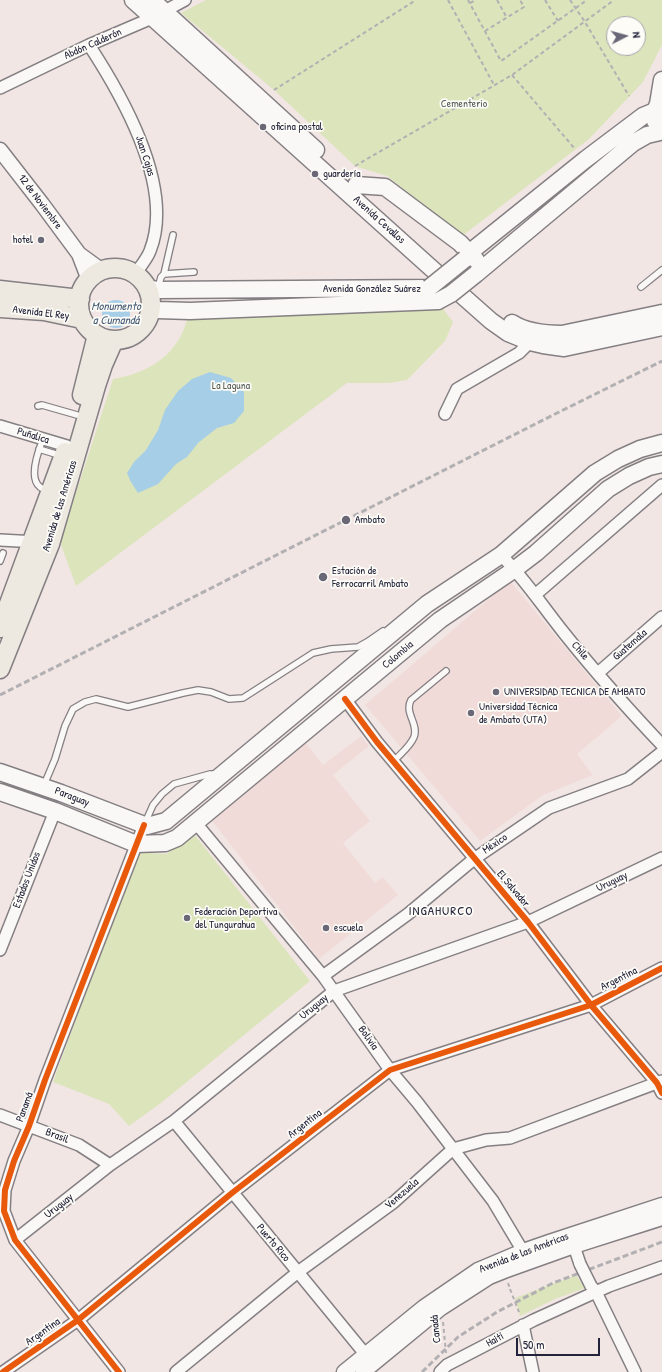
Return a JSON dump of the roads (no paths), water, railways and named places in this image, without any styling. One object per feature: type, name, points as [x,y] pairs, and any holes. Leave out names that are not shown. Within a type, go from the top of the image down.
[{"type":"main road","name":"Avenida Cevallos","points":[[133,0],[159,15],[356,185],[478,296],[499,314],[515,324],[529,330],[546,334],[662,327]]},
{"type":"main road","name":"Avenida Cevallos","points":[[152,0],[159,15],[491,321],[508,333],[543,346],[564,348],[662,313]]},
{"type":"main road","name":"Avenida González Suárez","points":[[152,289],[414,296],[438,301],[457,290],[479,270],[633,143],[647,135],[661,133],[656,126],[654,119],[662,80]]},
{"type":"main road","name":"Avenida González Suárez","points":[[151,308],[158,310],[190,311],[414,296],[429,288],[574,169],[658,105]]},
{"type":"main road","points":[[574,169],[585,183]]},
{"type":"main road","points":[[356,185],[385,186],[460,243],[467,256],[479,270]]},
{"type":"main road","points":[[114,268],[135,274],[152,289],[150,297],[151,308],[143,327],[135,334],[125,339],[106,338],[86,325],[82,319],[80,309],[80,299],[84,285],[95,275],[114,268]]},
{"type":"main road","name":"Avenida El Rey","points":[[0,290],[80,299]]},
{"type":"main road","name":"Avenida El Rey","points":[[0,308],[44,311],[82,319]]},
{"type":"main road","name":"Avenida de las Américas","points":[[0,628],[7,602],[41,542],[51,490],[106,338]]},
{"type":"main road","name":"Avenida de las Américas","points":[[0,669],[41,542],[101,372],[106,338]]},
{"type":"main road","name":"Colombia","points":[[144,825],[147,826],[166,821],[429,599],[501,554],[595,473],[640,449],[662,443]]},
{"type":"main road","name":"Colombia","points":[[136,844],[165,843],[177,838],[440,620],[536,553],[608,489],[629,476],[662,464]]},
{"type":"main road","name":"Paraguay","points":[[0,772],[144,825]]},
{"type":"main road","name":"Paraguay","points":[[0,792],[55,811],[136,844]]},
{"type":"street","name":"Abdón Calderón","points":[[0,88],[89,45],[159,15],[185,0]]},
{"type":"street","name":"Juan Cajas","points":[[89,45],[106,70],[140,138],[153,183],[157,210],[155,231],[150,252],[135,274]]},
{"type":"street","name":"12 de Noviembre","points":[[0,150],[95,275]]},
{"type":"street","points":[[445,414],[457,389],[519,354],[530,342]]},
{"type":"street","name":"Puñalica","points":[[0,426],[32,433],[41,444],[65,451]]},
{"type":"street","points":[[535,595],[662,485]]},
{"type":"street","points":[[0,540],[41,542]]},
{"type":"street","name":"Chile","points":[[501,554],[515,569],[564,633],[624,704],[662,745]]},
{"type":"street","name":"Guatemala","points":[[598,673],[662,617]]},
{"type":"street","name":"El Salvador","points":[[345,699],[393,762],[528,922],[591,1005],[660,1086]]},
{"type":"street","name":"México","points":[[323,976],[408,914],[474,859],[549,808],[628,778],[662,752]]},
{"type":"street","name":"Estados Unidos","points":[[0,950],[55,811]]},
{"type":"street","name":"Bolivia","points":[[196,822],[323,976],[390,1070],[417,1102],[494,1201],[526,1256]]},
{"type":"street","name":"Panamá","points":[[119,1372],[15,1240],[4,1211],[5,1190],[14,1161],[29,1126],[45,1080],[144,825]]},
{"type":"street","name":"Uruguay","points":[[15,1240],[110,1165],[174,1121],[334,991],[528,922],[662,858]]},
{"type":"street","name":"Argentina","points":[[3,1372],[78,1320],[232,1193],[390,1070],[591,1005],[662,968]]},
{"type":"street","name":"Venezuela","points":[[176,1372],[298,1272],[394,1202],[453,1149],[486,1140],[510,1138],[660,1086]]},
{"type":"street","name":"Brasil","points":[[0,1115],[80,1145],[110,1165]]},
{"type":"street","name":"Puerto Rico","points":[[174,1121],[298,1272],[367,1363]]},
{"type":"street","name":"Avenida de las Américas","points":[[367,1363],[424,1307],[478,1270],[526,1256],[662,1205]]},
{"type":"street","name":"Avenida de las Américas","points":[[344,1372],[367,1363],[441,1308],[489,1277],[526,1256],[574,1246],[662,1218]]},
{"type":"street","points":[[574,1246],[580,1264],[635,1372]]},
{"type":"street","name":"Haití","points":[[440,1372],[448,1365],[593,1289],[662,1267]]},
{"type":"street","points":[[523,1325],[533,1372]]},
{"type":"lane","points":[[152,289],[164,274],[173,235]]},
{"type":"lane","points":[[641,287],[662,270]]},
{"type":"lane","points":[[164,274],[194,272]]},
{"type":"lane","points":[[38,406],[42,405],[77,415]]},
{"type":"lane","points":[[41,444],[36,457],[36,482],[40,488],[51,490]]},
{"type":"lane","points":[[0,561],[3,553]]},
{"type":"lane","points":[[44,787],[56,759],[67,721],[73,709],[85,702],[96,699],[128,707],[198,690],[211,692],[229,699],[243,698],[313,653],[331,649],[358,647],[387,627]]},
{"type":"lane","points":[[393,762],[412,743],[415,735],[408,705],[411,700],[446,671]]},
{"type":"lane","points":[[144,825],[153,805],[162,794],[174,784],[210,774],[222,773]]},
{"type":"water","name":"Monumento a Cumandá","points":[[116,300],[126,304],[130,314],[126,324],[116,328],[106,324],[102,314],[106,304]]},
{"type":"water","points":[[210,372],[231,378],[244,392],[244,411],[234,423],[217,428],[198,443],[187,457],[176,464],[158,484],[138,493],[127,473],[134,462],[146,450],[158,430],[165,410],[178,391],[192,379]]},
{"type":"railway","points":[[0,695],[662,361]]},
{"type":"railway","points":[[422,1372],[458,1337],[497,1312],[553,1283],[662,1242]]},
{"type":"place","name":"oficina postal","points":[[263,127]]},
{"type":"place","name":"guardería","points":[[315,174]]},
{"type":"place","name":"hotel","points":[[41,240]]},
{"type":"place","name":"Ambato","points":[[346,520]]},
{"type":"place","name":"Estación de Ferrocarril Ambato","points":[[323,577]]},
{"type":"place","name":"UNIVERSIDAD TECNICA DE AMBATO","points":[[496,692]]},
{"type":"place","name":"Universidad Técnica de Ambato (UTA)","points":[[471,713]]},
{"type":"place","name":"Federación Deportiva del Tungurahua","points":[[187,918]]},
{"type":"place","name":"escuela","points":[[326,928]]},
{"type":"district","name":"INGAHURCO","points":[[441,912]]},
{"type":"park label","name":"Cementerio","points":[[464,104]]},
{"type":"park label","name":"La Laguna","points":[[231,386]]}]
